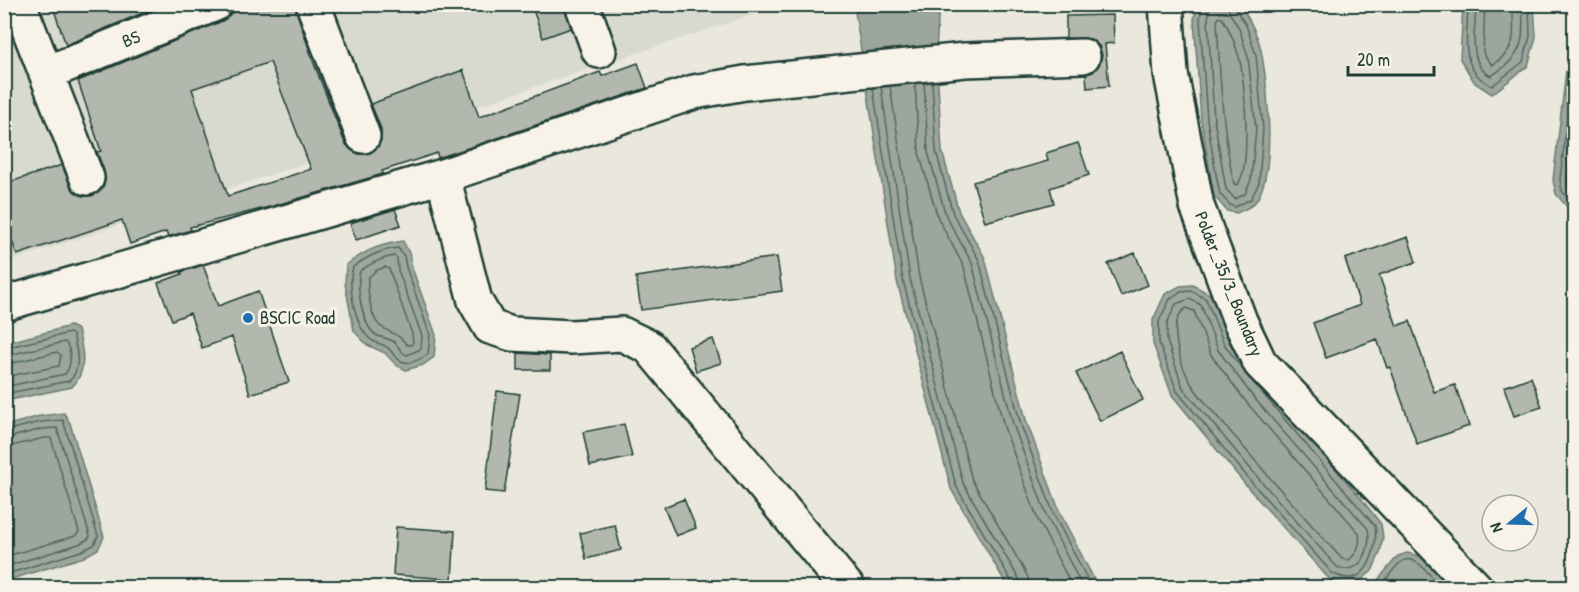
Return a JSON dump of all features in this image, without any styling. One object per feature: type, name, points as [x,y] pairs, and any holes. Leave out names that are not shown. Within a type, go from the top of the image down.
[{"type":"street","points":[[19,4],[87,178]]},
{"type":"street","name":"BS","points":[[47,74],[215,4]]},
{"type":"street","points":[[313,4],[363,136]]},
{"type":"street","points":[[582,4],[599,51]]},
{"type":"street","name":"Polder_35/3_Boundary","points":[[1166,4],[1172,74],[1197,206],[1240,321],[1260,363],[1476,588]]},
{"type":"street","points":[[4,304],[443,176],[694,92],[745,83],[965,60],[1083,56]]},
{"type":"street","points":[[443,176],[475,301],[490,327],[512,334],[572,337],[622,334],[649,347],[848,588]]},
{"type":"shaded area","points":[[768,4],[770,9],[5,263],[4,5]]},
{"type":"water","points":[[1197,4],[1240,5],[1254,29],[1262,55],[1269,131],[1266,171],[1256,201],[1250,207],[1237,213],[1227,211],[1214,196],[1201,120],[1194,19]]},
{"type":"water","points":[[854,5],[939,5],[936,51],[942,151],[959,212],[985,258],[1026,420],[1060,513],[1098,587],[1008,587],[951,489],[897,281]]},
{"type":"water","points":[[1463,5],[1534,5],[1536,37],[1528,66],[1492,94],[1475,83],[1460,59]]},
{"type":"water","points":[[1574,59],[1574,215],[1556,194],[1553,180],[1566,71]]},
{"type":"water","points":[[403,241],[410,255],[411,265],[436,335],[434,357],[423,365],[406,370],[396,365],[385,353],[367,345],[354,331],[345,284],[346,265],[373,249]]},
{"type":"water","points":[[1193,285],[1211,295],[1229,342],[1265,389],[1381,524],[1383,537],[1380,553],[1372,571],[1360,581],[1349,585],[1330,580],[1249,489],[1172,395],[1153,344],[1153,320],[1165,294],[1180,286]]},
{"type":"water","points":[[70,326],[78,330],[83,360],[80,374],[72,387],[5,401],[5,343]]},
{"type":"water","points":[[64,413],[70,423],[104,537],[98,549],[84,557],[5,581],[5,426],[40,416]]},
{"type":"water","points":[[1407,553],[1420,556],[1450,587],[1372,587],[1398,556]]},
{"type":"building","points":[[52,4],[164,4],[66,45]]},
{"type":"building","points":[[255,4],[294,4],[345,143],[359,154],[370,153],[378,147],[381,140],[381,129],[371,104],[463,70],[479,117],[600,72],[602,76],[638,63],[647,88],[438,158],[437,153],[382,171],[383,174],[190,227],[191,230],[168,237],[166,232],[130,244],[122,220],[17,255],[4,218],[4,184],[62,165],[70,185],[75,192],[84,196],[94,195],[101,190],[105,181],[97,152],[101,151],[78,81],[222,21],[231,13]],"holes":[[[270,62],[311,169],[228,196],[192,89]]]},
{"type":"building","points":[[531,4],[564,4],[571,28],[543,38]]},
{"type":"building","points":[[1113,15],[1114,43],[1105,44],[1109,86],[1087,88],[1086,74],[1093,72],[1099,65],[1102,55],[1099,46],[1091,39],[1066,38],[1066,16]]},
{"type":"building","points":[[1078,143],[1089,175],[1050,188],[1054,203],[985,222],[973,182],[1048,161],[1046,153]]},
{"type":"building","points":[[395,209],[401,225],[356,240],[350,223]]},
{"type":"building","points":[[1408,237],[1416,262],[1379,275],[1397,326],[1410,321],[1434,392],[1455,385],[1469,426],[1417,444],[1390,367],[1387,368],[1377,339],[1326,358],[1313,323],[1360,305],[1345,259]]},
{"type":"building","points":[[1135,253],[1148,285],[1121,296],[1108,264]]},
{"type":"building","points":[[777,257],[782,291],[641,310],[636,277]]},
{"type":"building","points":[[203,265],[218,306],[258,291],[289,382],[250,394],[232,337],[202,348],[190,313],[172,320],[158,283]]},
{"type":"building","points":[[713,339],[721,363],[696,371],[689,347]]},
{"type":"building","points":[[1120,351],[1143,400],[1100,421],[1076,373]]},
{"type":"building","points":[[518,353],[550,355],[550,370],[518,370]]},
{"type":"building","points":[[1531,377],[1542,407],[1514,416],[1504,387]]},
{"type":"building","points":[[497,391],[520,394],[504,493],[485,491]]},
{"type":"building","points":[[624,424],[632,457],[590,466],[583,432]]},
{"type":"building","points":[[684,499],[696,528],[676,536],[664,507]]},
{"type":"building","points":[[615,525],[621,550],[586,559],[580,533]]},
{"type":"building","points":[[396,527],[455,531],[452,579],[393,575]]},
{"type":"place","name":"BSCIC Road","points":[[248,318]]}]
